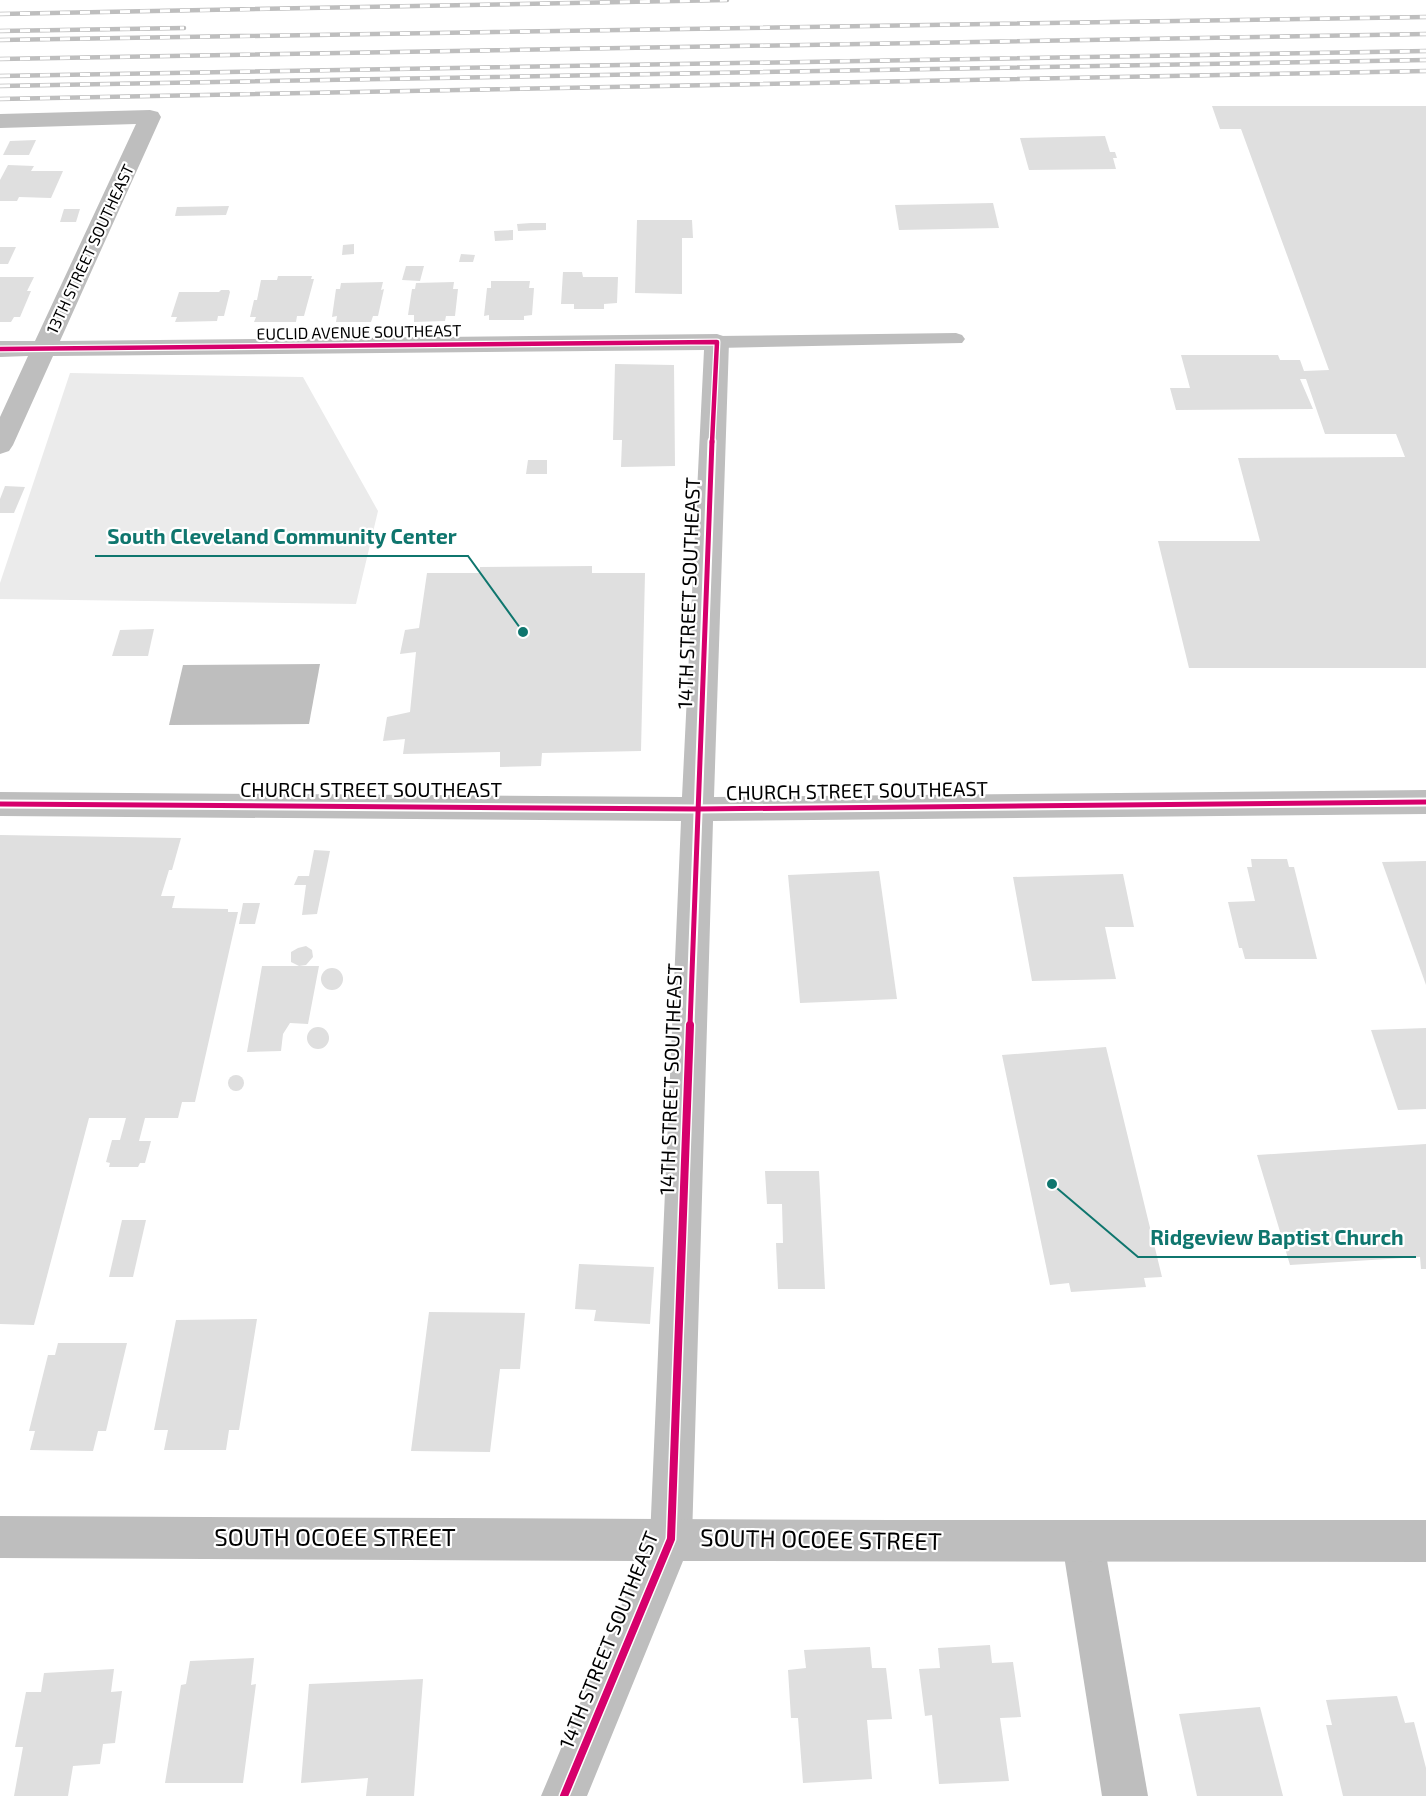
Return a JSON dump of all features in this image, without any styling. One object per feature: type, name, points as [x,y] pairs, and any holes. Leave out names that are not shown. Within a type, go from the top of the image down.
[{"type":"street","name":"13TH STREET SOUTHEAST","points":[[0,120],[150,117],[0,445]]},
{"type":"street","name":"EUCLID AVENUE SOUTHEAST","points":[[0,349],[717,342]]},
{"type":"street","name":"14TH STREET SOUTHEAST","points":[[564,1796],[671,1539],[706,556],[717,342]]},
{"type":"street","name":"CHURCH STREET SOUTHEAST","points":[[0,804],[698,809],[1426,802]]},
{"type":"street","name":"SOUTH OCOEE STREET","points":[[0,1537],[1083,1543],[1426,1541]]},
{"type":"street","points":[[1083,1543],[1125,1796]]},
{"type":"lane","points":[[717,342],[956,339]]},
{"type":"shaded area","points":[[70,373],[303,377],[378,511],[356,604],[0,599],[0,583]]},
{"type":"shaded area","points":[[320,664],[309,724],[169,725],[183,665]]},
{"type":"building","points":[[1212,106],[1426,106],[1426,668],[1189,668],[1158,541],[1260,541],[1238,458],[1405,457],[1396,434],[1325,434],[1306,379],[1300,379],[1313,409],[1176,410],[1170,388],[1190,388],[1181,355],[1278,355],[1280,360],[1300,360],[1304,371],[1329,370],[1241,129],[1220,129]]},
{"type":"building","points":[[1105,136],[1110,152],[1115,152],[1117,158],[1113,158],[1116,169],[1029,170],[1020,138]]},
{"type":"building","points":[[36,140],[29,155],[3,155],[10,141]]},
{"type":"building","points":[[8,165],[34,166],[31,171],[63,171],[51,198],[19,197],[17,201],[0,201],[0,180]]},
{"type":"building","points":[[993,203],[999,228],[899,230],[895,205]]},
{"type":"building","points":[[229,206],[226,215],[175,216],[177,207]]},
{"type":"building","points":[[64,209],[80,209],[76,222],[60,222]]},
{"type":"building","points":[[637,220],[692,220],[693,238],[682,238],[682,294],[635,293]]},
{"type":"building","points":[[546,223],[546,230],[518,231],[517,224]]},
{"type":"building","points":[[513,230],[513,240],[495,241],[494,231]]},
{"type":"building","points":[[354,244],[354,254],[342,255],[343,245]]},
{"type":"building","points":[[0,247],[16,247],[8,264],[0,264]]},
{"type":"building","points":[[461,254],[475,255],[473,262],[459,262]]},
{"type":"building","points":[[406,266],[424,266],[420,281],[402,280]]},
{"type":"building","points":[[563,272],[582,272],[583,277],[618,277],[617,303],[604,304],[604,309],[574,309],[574,304],[561,304]]},
{"type":"building","points":[[278,276],[312,276],[311,279],[314,279],[304,316],[297,316],[296,322],[254,322],[256,317],[250,317],[254,300],[257,300],[261,280],[277,280]]},
{"type":"building","points":[[0,277],[34,277],[27,291],[31,291],[20,317],[14,317],[11,322],[0,322]]},
{"type":"building","points":[[491,281],[530,281],[529,288],[534,288],[532,315],[524,316],[524,320],[489,320],[489,315],[484,316],[487,288],[491,288]]},
{"type":"building","points":[[383,282],[381,290],[384,289],[378,316],[373,316],[371,322],[336,322],[337,316],[332,317],[336,289],[340,289],[341,283]]},
{"type":"building","points":[[454,282],[453,289],[458,289],[455,316],[446,316],[445,321],[414,322],[414,315],[408,315],[412,289],[415,289],[416,283]]},
{"type":"building","points":[[221,290],[230,292],[224,316],[218,316],[217,321],[175,322],[177,317],[171,317],[179,292],[219,292]]},
{"type":"building","points":[[615,364],[674,365],[675,466],[621,467],[622,440],[613,440]]},
{"type":"building","points":[[528,460],[547,460],[547,474],[526,474]]},
{"type":"building","points":[[5,486],[25,487],[14,513],[0,513],[0,499]]},
{"type":"building","points":[[592,566],[592,573],[645,573],[641,751],[542,753],[541,766],[500,767],[500,752],[403,754],[405,739],[383,741],[387,717],[410,712],[416,652],[400,654],[405,630],[419,628],[427,573],[479,573],[480,567]]},
{"type":"building","points":[[154,629],[148,656],[112,656],[120,630]]},
{"type":"building","points":[[0,835],[181,838],[172,870],[169,870],[161,896],[175,896],[172,908],[228,909],[228,912],[238,912],[195,1102],[182,1102],[178,1118],[145,1118],[139,1141],[151,1141],[145,1163],[140,1163],[138,1167],[109,1167],[110,1163],[106,1162],[112,1140],[120,1140],[126,1118],[89,1118],[34,1325],[0,1324]]},
{"type":"building","points":[[314,850],[330,851],[317,914],[302,915],[306,885],[294,885],[298,876],[309,876]]},
{"type":"building","points":[[1251,859],[1287,859],[1289,867],[1294,867],[1317,959],[1245,959],[1242,948],[1239,948],[1228,902],[1255,901],[1247,867],[1252,867]]},
{"type":"building","points":[[1426,861],[1426,985],[1382,862]]},
{"type":"building","points":[[879,871],[897,999],[800,1003],[788,875]]},
{"type":"building","points":[[1123,874],[1134,927],[1105,927],[1116,979],[1032,981],[1013,877]]},
{"type":"building","points":[[243,903],[260,903],[255,924],[239,924]]},
{"type":"building","points":[[306,946],[312,950],[313,957],[306,965],[299,966],[291,962],[291,952]]},
{"type":"building","points":[[262,966],[319,966],[308,1024],[290,1023],[283,1034],[281,1051],[247,1052]]},
{"type":"building","points":[[332,968],[340,971],[343,979],[340,987],[332,990],[324,987],[321,979],[324,971]]},
{"type":"building","points":[[318,1027],[326,1030],[329,1038],[326,1046],[318,1049],[310,1046],[307,1038],[310,1030]]},
{"type":"building","points":[[1426,1028],[1426,1109],[1398,1110],[1371,1030]]},
{"type":"building","points":[[1106,1047],[1162,1277],[1144,1278],[1146,1287],[1071,1292],[1069,1283],[1050,1285],[1002,1055]]},
{"type":"building","points":[[236,1075],[244,1083],[236,1091],[228,1083]]},
{"type":"building","points":[[1426,1144],[1426,1269],[1421,1269],[1420,1257],[1290,1265],[1257,1155]]},
{"type":"building","points":[[765,1171],[819,1171],[825,1289],[778,1289],[776,1243],[783,1243],[782,1204],[767,1204]]},
{"type":"building","points":[[122,1220],[146,1220],[133,1277],[109,1277]]},
{"type":"building","points":[[579,1264],[654,1267],[650,1324],[594,1321],[596,1310],[575,1309]]},
{"type":"building","points":[[429,1312],[525,1313],[520,1369],[500,1369],[490,1452],[411,1451]]},
{"type":"building","points":[[257,1319],[239,1430],[229,1430],[226,1450],[164,1450],[168,1430],[154,1430],[176,1320]]},
{"type":"building","points":[[58,1343],[127,1343],[106,1431],[98,1431],[93,1451],[30,1450],[35,1431],[29,1431],[48,1355],[55,1355]]},
{"type":"building","points":[[990,1645],[992,1663],[1013,1662],[1021,1717],[1000,1718],[1009,1781],[939,1784],[932,1715],[925,1716],[919,1669],[940,1668],[938,1648]]},
{"type":"building","points":[[870,1647],[872,1668],[886,1668],[892,1719],[867,1720],[872,1779],[803,1783],[798,1718],[791,1718],[788,1670],[806,1668],[804,1650]]},
{"type":"building","points":[[254,1658],[251,1685],[256,1684],[243,1783],[165,1783],[181,1685],[186,1684],[190,1661]]},
{"type":"building","points":[[114,1669],[111,1692],[122,1691],[115,1743],[103,1744],[100,1764],[73,1766],[68,1796],[14,1796],[23,1747],[15,1747],[26,1692],[41,1692],[44,1673]]},
{"type":"building","points":[[423,1679],[414,1796],[366,1796],[368,1778],[301,1783],[309,1684]]},
{"type":"building","points":[[1397,1696],[1405,1723],[1414,1722],[1426,1768],[1426,1796],[1343,1796],[1326,1725],[1332,1725],[1326,1700]]},
{"type":"building","points":[[1260,1707],[1283,1796],[1197,1796],[1179,1714]]},
{"type":"railway","points":[[0,14],[727,0]]},
{"type":"railway","points":[[0,40],[1426,17]]},
{"type":"railway","points":[[0,31],[184,28]]},
{"type":"railway","points":[[0,59],[1426,34]]},
{"type":"railway","points":[[0,76],[1426,51]]},
{"type":"railway","points":[[0,86],[1426,60]]},
{"type":"railway","points":[[0,99],[1426,71]]},
{"type":"cycle path","points":[[0,349],[717,342],[671,1539],[564,1796]]},
{"type":"cycle path","points":[[0,804],[698,809],[1426,802]]},
{"type":"place","name":"South Cleveland Community Center","points":[[523,632]]},
{"type":"place","name":"Ridgeview Baptist Church","points":[[1052,1184]]}]
